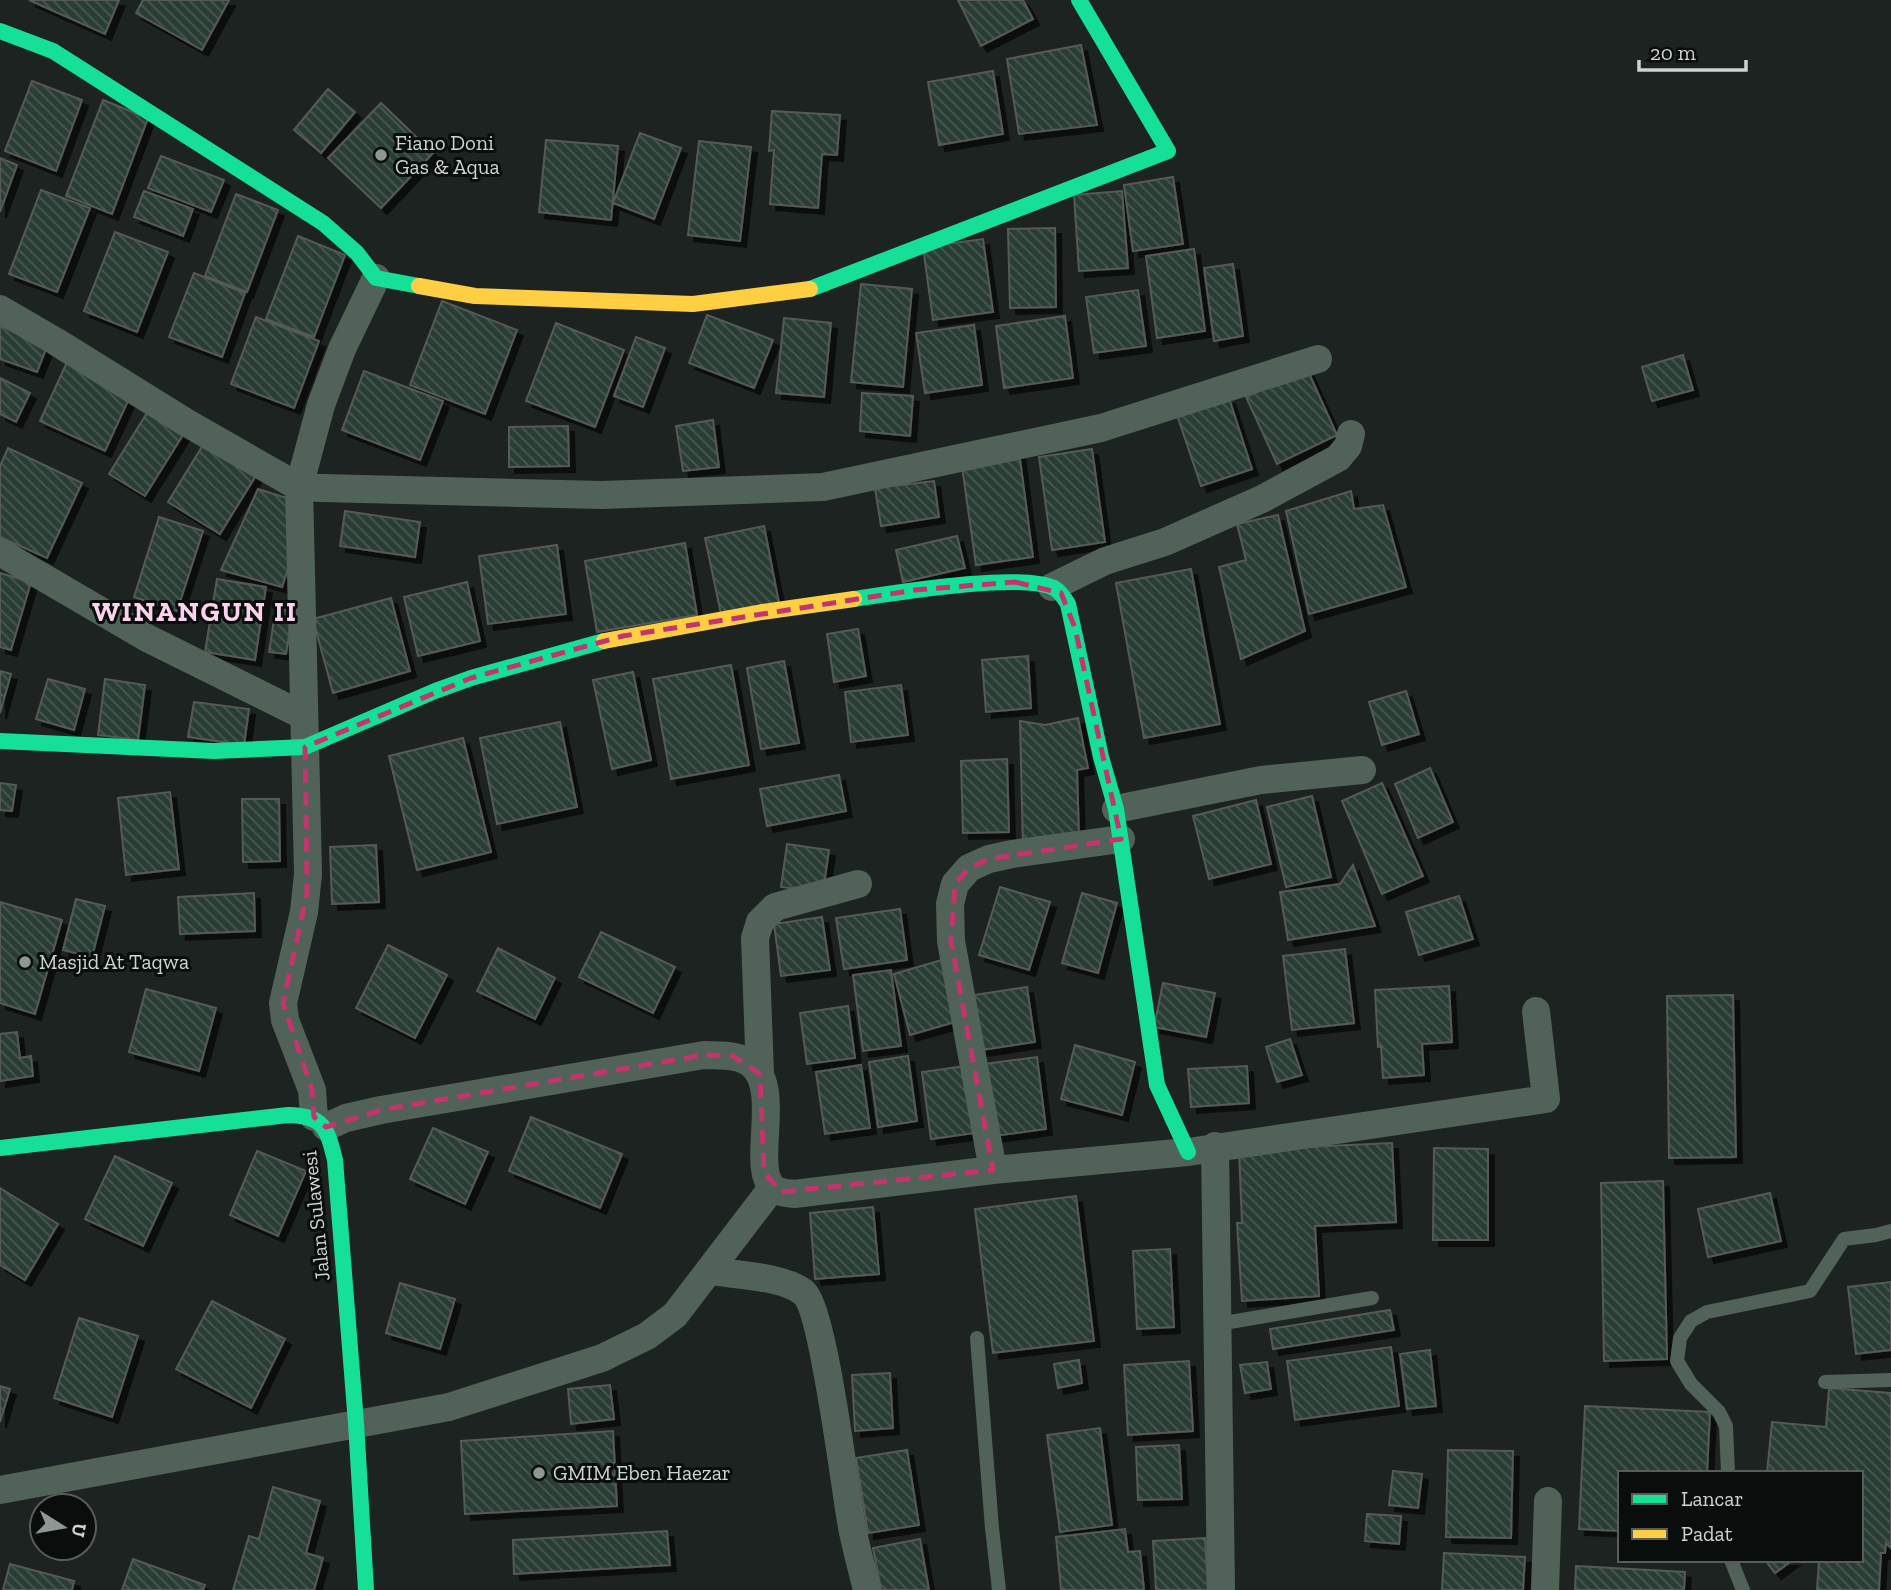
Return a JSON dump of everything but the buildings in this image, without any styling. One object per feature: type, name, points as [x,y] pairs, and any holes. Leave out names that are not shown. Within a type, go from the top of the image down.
[{"type":"street","points":[[0,31],[52,51],[130,98],[323,223],[357,253],[376,278],[475,296],[693,304],[804,291],[1168,151],[1079,0]]},
{"type":"street","points":[[320,1122],[312,1090],[285,1020],[283,1003],[307,893],[299,487],[321,405],[342,349],[376,278]]},
{"type":"street","points":[[0,309],[187,423],[299,487],[602,495],[822,487],[1101,428],[1318,359]]},
{"type":"street","points":[[1052,587],[1105,561],[1165,542],[1262,499],[1338,458],[1348,446],[1351,434]]},
{"type":"street","points":[[0,552],[146,638],[304,716]]},
{"type":"street","points":[[0,741],[214,751],[306,747],[471,678],[623,636],[915,590],[1015,582],[1052,587],[1061,593],[1068,604],[1101,758],[1116,809],[1157,1086],[1188,1152]]},
{"type":"street","points":[[1116,809],[1261,780],[1362,770]]},
{"type":"street","points":[[993,1170],[951,941],[950,904],[955,884],[969,868],[989,859],[1121,839]]},
{"type":"street","points":[[858,884],[775,906],[760,922],[755,938],[760,1074],[766,1132],[764,1172],[772,1188],[781,1192],[794,1194],[993,1170],[1188,1152],[1546,1099],[1536,1011]]},
{"type":"street","points":[[0,1148],[288,1115],[320,1122],[704,1055],[733,1056],[749,1063],[760,1074]]},
{"type":"street","name":"Jalan Sulawesi","points":[[320,1122],[335,1160],[366,1590]]},
{"type":"street","points":[[1215,1146],[1221,1590]]},
{"type":"street","points":[[0,1490],[356,1423],[392,1420],[449,1407],[602,1358],[647,1335],[675,1315],[772,1188]]},
{"type":"street","points":[[710,1271],[791,1285],[806,1294],[814,1308],[852,1530],[867,1590]]},
{"type":"street","points":[[1545,1590],[1548,1501]]},
{"type":"lane","points":[[1728,1471],[1726,1426],[1719,1412],[1691,1384],[1677,1360],[1680,1338],[1691,1321],[1719,1308],[1810,1291],[1844,1239],[1876,1236],[1891,1231]]},
{"type":"lane","points":[[1218,1324],[1373,1298]]},
{"type":"lane","points":[[977,1338],[999,1590]]},
{"type":"lane","points":[[1825,1382],[1891,1380]]},
{"type":"lane","points":[[1732,1562],[1743,1590]]},
{"type":"highlighted area","points":[[1015,582],[1061,593],[1075,628],[1121,839],[989,859],[969,868],[955,884],[951,941],[993,1170],[781,1192],[764,1172],[760,1074],[733,1056],[704,1055],[381,1110],[326,1127],[314,1117],[312,1090],[283,1003],[307,893],[305,747],[471,678],[623,636],[915,590]]},
{"type":"traffic: fast","points":[[810,289],[1168,151],[1079,0]]},
{"type":"traffic: fast","points":[[0,31],[53,51],[323,223],[357,253],[376,278],[419,286]]},
{"type":"traffic: fast","points":[[854,599],[957,585],[1015,582],[1054,588],[1068,604],[1101,757],[1116,809],[1157,1085],[1188,1152]]},
{"type":"traffic: fast","points":[[0,741],[214,751],[305,747],[471,678],[604,641]]},
{"type":"traffic: fast","points":[[0,1148],[288,1115],[309,1118],[322,1126],[335,1160],[366,1590]]},
{"type":"traffic: slow","points":[[419,286],[475,296],[693,304],[810,289]]},
{"type":"traffic: slow","points":[[604,641],[762,612],[854,599]]},
{"type":"place","name":"Fiano Doni Gas & Aqua","points":[[381,155]]},
{"type":"place","name":"Masjid At Taqwa","points":[[25,962]]},
{"type":"place","name":"GMIM Eben Haezar","points":[[539,1473]]},
{"type":"district","name":"WINANGUN II","points":[[195,611]]}]
